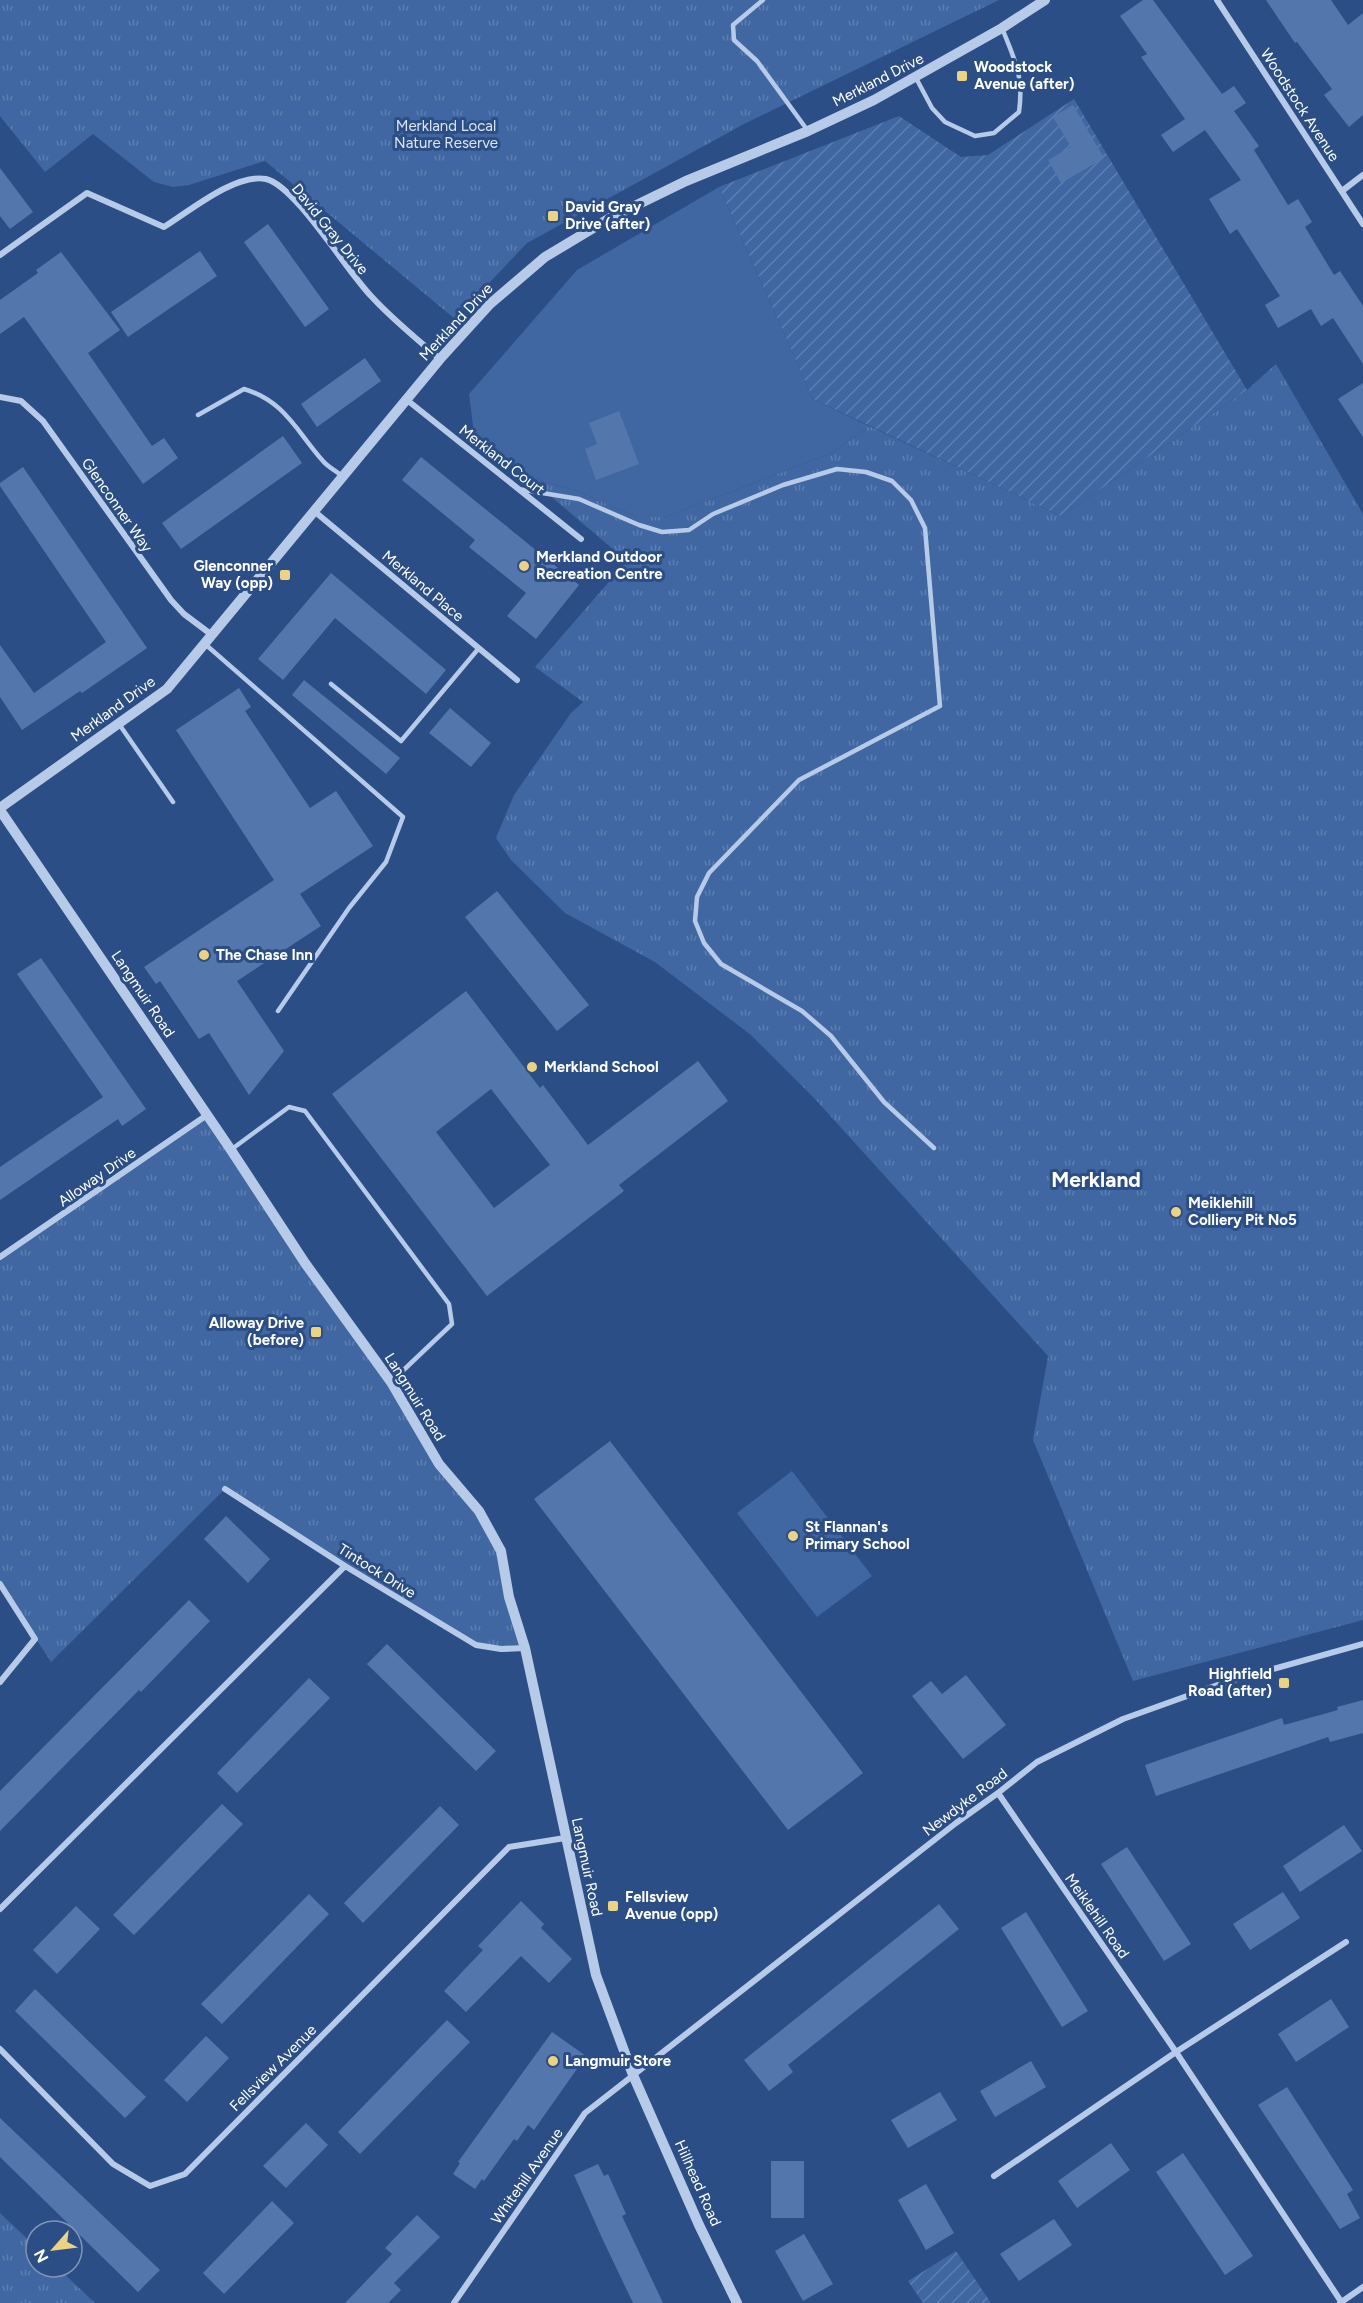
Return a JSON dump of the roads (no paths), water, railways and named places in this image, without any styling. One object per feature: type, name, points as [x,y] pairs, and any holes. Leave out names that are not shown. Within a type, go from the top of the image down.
[{"type":"street","name":"Merkland Drive","points":[[0,809],[167,689],[440,358],[490,304],[545,256],[609,218],[686,181],[808,131],[916,78],[1045,0]]},
{"type":"street","name":"Woodstock Avenue","points":[[1217,0],[1363,224]]},
{"type":"street","points":[[1342,191],[1363,175]]},
{"type":"street","name":"David Gray Drive","points":[[0,255],[87,193],[164,227],[223,189],[244,180],[265,179],[285,190],[373,299],[440,358]]},
{"type":"street","name":"Glenconner Way","points":[[0,397],[21,401],[43,421],[171,600],[209,639]]},
{"type":"street","name":"Merkland Court","points":[[407,400],[581,539]]},
{"type":"street","name":"Merkland Place","points":[[314,511],[517,680]]},
{"type":"street","name":"Langmuir Road","points":[[0,809],[305,1263],[391,1382],[439,1464],[479,1510],[501,1551],[509,1597],[525,1648],[596,1975],[633,2075]]},
{"type":"street","name":"Alloway Drive","points":[[0,1257],[207,1115]]},
{"type":"street","name":"Tintock Drive","points":[[225,1489],[345,1566],[476,1645],[501,1649],[525,1648]]},
{"type":"street","points":[[0,1909],[345,1566]]},
{"type":"street","points":[[0,1584],[35,1640],[0,1682]]},
{"type":"street","name":"Newdyke Road","points":[[633,2075],[1037,1762],[1123,1719],[1226,1682],[1363,1644]]},
{"type":"street","name":"Meiklehill Road","points":[[998,1793],[1176,2052],[1341,2302],[1363,2287]]},
{"type":"street","name":"Fellsview Avenue","points":[[0,2049],[113,2164],[150,2186],[185,2174],[509,1847],[565,1838]]},
{"type":"street","points":[[994,2176],[1176,2052],[1346,1942]]},
{"type":"street","name":"Whitehill Avenue","points":[[454,2303],[585,2114],[633,2075]]},
{"type":"street","name":"Hillhead Road","points":[[633,2075],[737,2303]]},
{"type":"lane","points":[[763,0],[733,25],[734,40],[758,61],[808,131]]},
{"type":"lane","points":[[916,78],[932,108],[945,122],[975,136],[994,133],[1019,112],[1022,93],[1020,76],[1002,28]]},
{"type":"lane","points":[[198,415],[244,389],[261,394],[275,404],[298,428],[324,462],[342,477]]},
{"type":"lane","points":[[518,489],[579,499],[639,525],[662,532],[689,530],[723,509],[783,485],[837,469],[866,472],[892,481],[911,500],[926,528],[940,706],[799,780],[709,873],[697,897],[695,921],[704,943],[721,964],[802,1011],[831,1036],[885,1102],[934,1148]]},
{"type":"lane","points":[[209,639],[404,816],[386,862],[349,908],[278,1011]]},
{"type":"lane","points":[[331,684],[401,741],[479,648]]},
{"type":"lane","points":[[119,724],[173,802]]},
{"type":"lane","points":[[231,1150],[289,1107],[305,1111],[449,1304],[452,1324],[391,1382]]},
{"type":"place","name":"Woodstock Avenue (after)","points":[[962,76]]},
{"type":"place","name":"David Gray Drive (after)","points":[[553,216]]},
{"type":"place","name":"Merkland Outdoor Recreation Centre","points":[[524,566]]},
{"type":"place","name":"Glenconner Way (opp)","points":[[285,575]]},
{"type":"place","name":"The Chase Inn","points":[[204,955]]},
{"type":"place","name":"Merkland School","points":[[532,1067]]},
{"type":"place","name":"Meiklehill Colliery Pit No5","points":[[1176,1212]]},
{"type":"place","name":"Alloway Drive (before)","points":[[316,1332]]},
{"type":"place","name":"St Flannan's Primary School","points":[[793,1536]]},
{"type":"place","name":"Highfield Road (after)","points":[[1284,1683]]},
{"type":"place","name":"Fellsview Avenue (opp)","points":[[613,1906]]},
{"type":"place","name":"Langmuir Store","points":[[553,2061]]},
{"type":"district","name":"Merkland","points":[[1096,1180]]},
{"type":"park label","name":"Merkland Local Nature Reserve","points":[[446,134]]}]
